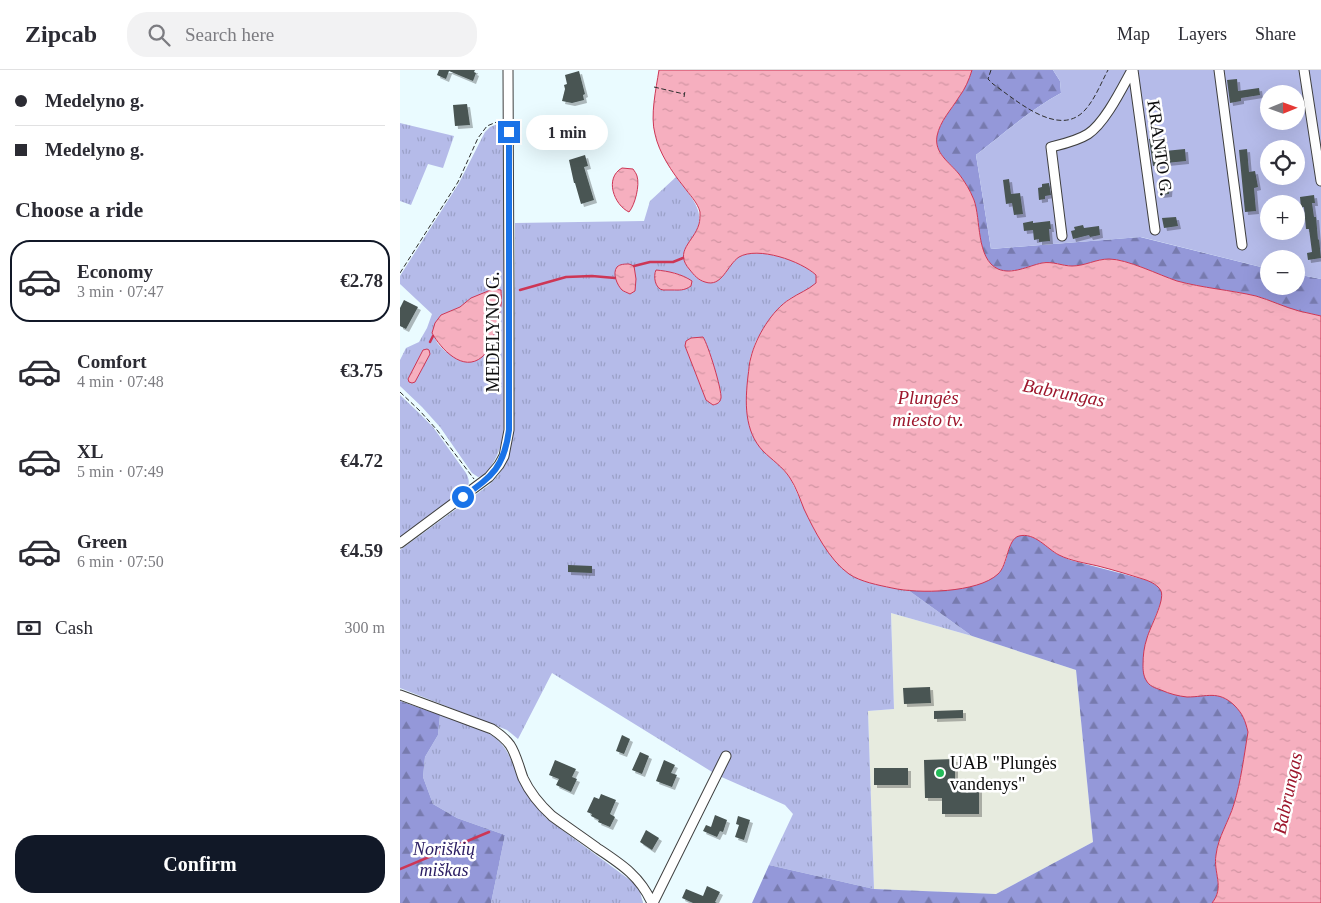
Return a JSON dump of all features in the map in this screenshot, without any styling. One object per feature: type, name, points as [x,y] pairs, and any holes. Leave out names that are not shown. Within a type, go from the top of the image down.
[{"type":"street","name":"MEDELYNO G.","points":[[400,544],[489,477],[499,465],[506,448],[509,430],[508,70]]},
{"type":"street","name":"KRANTO G.","points":[[1132,70],[1155,230]]},
{"type":"street","points":[[1062,236],[1051,147],[1087,135],[1095,128],[1107,112],[1132,70]]},
{"type":"street","points":[[1219,70],[1242,245]]},
{"type":"street","points":[[1304,70],[1321,181]]},
{"type":"street","points":[[400,695],[492,729],[502,736],[510,745],[532,794],[542,807],[624,866],[638,880],[652,903]]},
{"type":"street","points":[[652,903],[726,756]]},
{"type":"path","points":[[991,70],[988,79],[994,84],[1034,112],[1062,121],[1084,111],[1108,70]]},
{"type":"path","points":[[654,87],[684,95],[685,91]]},
{"type":"path","points":[[400,273],[458,182],[478,138],[487,126],[509,116]]},
{"type":"path","points":[[400,392],[437,430],[479,485]]},
{"type":"shaded area","points":[[891,613],[972,636],[1076,670],[1093,842],[996,894],[874,889],[868,711],[894,709]]},
{"type":"green space","points":[[972,70],[1053,70],[1060,81],[1061,93],[1028,115],[976,155],[991,249],[1140,237],[1260,267],[1260,295],[1305,295],[1305,276],[1321,279],[1321,316],[1293,309],[1256,296],[1177,281],[1134,264],[1116,260],[1104,259],[1077,266],[1042,263],[1014,271],[998,269],[986,257],[980,238],[976,208],[971,193],[959,174],[940,152],[937,142],[941,125],[968,81]]},
{"type":"green space","points":[[1053,70],[1321,70],[1321,279],[1305,276],[1305,250],[1260,250],[1260,267],[1141,237],[991,249],[976,155],[1028,115],[1061,93],[1060,81]]},
{"type":"green space","points":[[400,123],[454,136],[443,168],[428,164],[411,205],[400,201]]},
{"type":"green space","points":[[500,123],[505,125],[505,411],[503,434],[498,454],[490,468],[478,477],[472,473],[440,427],[400,386],[400,360],[406,348],[419,342],[432,314],[400,284],[400,276],[459,183],[485,132],[490,127]],"holes":[[[471,298],[446,352],[438,344],[432,333],[441,315],[460,307]]]},
{"type":"green space","points":[[676,177],[695,204],[699,218],[695,234],[684,251],[721,277],[739,257],[757,253],[790,260],[816,275],[816,283],[811,288],[789,299],[776,312],[756,341],[750,358],[746,406],[762,450],[790,478],[815,531],[858,579],[908,590],[972,636],[891,613],[894,709],[868,711],[874,889],[769,865],[793,814],[785,805],[717,775],[552,673],[518,739],[507,730],[400,688],[400,550],[489,485],[501,471],[510,451],[514,425],[515,223],[644,221],[650,201]],"holes":[[[656,270],[675,273],[688,278],[673,288],[663,290],[657,285],[655,278]],[[685,346],[709,351],[721,392],[706,400]]]},
{"type":"green space","points":[[400,395],[433,427],[466,473],[469,483],[464,492],[400,538]]},
{"type":"green space","points":[[1019,535],[1039,540],[1057,554],[1070,560],[1146,580],[1157,585],[1162,593],[1162,598],[1147,639],[1143,670],[1223,697],[1236,706],[1245,719],[1248,732],[1239,786],[1217,848],[1218,891],[1212,903],[752,903],[769,865],[874,889],[996,894],[1093,842],[1076,670],[972,636],[908,590],[946,590],[975,585],[987,580],[997,574],[1004,565],[1012,541]]},
{"type":"green space","name":"Noriškių miškas","points":[[400,701],[440,715],[438,735],[425,757],[423,777],[433,804],[457,818],[505,835],[491,903],[400,903]]},
{"type":"green space","points":[[440,715],[483,730],[500,742],[508,754],[527,794],[546,818],[634,883],[640,892],[643,903],[491,903],[505,835],[457,818],[433,804],[423,777],[425,757],[438,735]]},
{"type":"water","name":"Plungės miesto tv.","points":[[659,70],[972,70],[963,91],[941,125],[937,142],[940,152],[959,174],[971,193],[976,208],[980,238],[986,257],[998,269],[1014,271],[1042,263],[1077,266],[1104,259],[1116,260],[1134,264],[1177,281],[1256,296],[1293,309],[1321,316],[1321,903],[1212,903],[1218,891],[1217,848],[1232,810],[1248,732],[1240,711],[1223,697],[1212,695],[1187,697],[1154,688],[1147,682],[1143,672],[1143,654],[1162,595],[1156,585],[1128,574],[1064,557],[1036,539],[1025,535],[1015,538],[1012,542],[1004,565],[998,574],[977,585],[963,588],[917,591],[881,586],[854,577],[835,561],[812,526],[790,478],[757,443],[749,425],[746,406],[750,362],[753,349],[761,333],[771,317],[783,304],[816,283],[816,275],[790,260],[757,253],[739,257],[716,282],[703,281],[690,270],[685,263],[684,252],[699,223],[700,212],[666,162],[657,141],[653,111]]},
{"type":"water","points":[[622,168],[633,169],[638,180],[636,195],[629,212],[619,204],[613,191],[613,178]]},
{"type":"water","points":[[629,264],[634,266],[636,279],[635,291],[630,294],[620,288],[615,276],[617,267]]},
{"type":"water","points":[[656,270],[684,276],[692,281],[691,286],[681,290],[660,289],[655,282]]},
{"type":"water","points":[[493,289],[501,290],[501,301],[497,325],[489,347],[482,357],[475,361],[460,361],[441,346],[432,333],[435,323],[441,315],[460,307],[471,298]]},
{"type":"water","points":[[703,337],[721,393],[720,401],[713,405],[706,400],[685,346],[686,341],[691,338]]},
{"type":"water","points":[[427,349],[430,354],[415,382],[409,382],[408,379],[423,350]]},
{"type":"building","points":[[439,70],[475,70],[474,72],[476,73],[473,81],[449,71],[446,79],[437,75]]},
{"type":"building","points":[[579,71],[585,94],[583,95],[584,100],[572,103],[562,101],[564,85],[567,84],[565,75]]},
{"type":"building","points":[[1237,79],[1238,91],[1259,88],[1260,95],[1241,98],[1241,101],[1230,103],[1227,80]]},
{"type":"building","points":[[467,104],[470,125],[455,126],[453,105]]},
{"type":"building","points":[[1163,137],[1165,151],[1185,149],[1186,161],[1153,166],[1149,139]]},
{"type":"building","points":[[1247,149],[1249,172],[1255,171],[1258,187],[1254,188],[1256,211],[1245,212],[1239,150]]},
{"type":"building","points":[[585,155],[588,166],[584,167],[594,200],[581,204],[569,160]]},
{"type":"building","points":[[1009,179],[1011,194],[1020,193],[1023,214],[1014,215],[1012,203],[1006,204],[1003,180]]},
{"type":"building","points":[[1170,181],[1169,194],[1160,195],[1158,182]]},
{"type":"building","points":[[1049,183],[1051,195],[1039,200],[1038,188],[1042,187],[1042,184]]},
{"type":"building","points":[[1314,195],[1315,203],[1312,203],[1314,217],[1316,217],[1321,258],[1308,260],[1307,253],[1312,252],[1309,229],[1306,229],[1305,196]]},
{"type":"building","points":[[1176,217],[1178,226],[1164,228],[1162,218]]},
{"type":"building","points":[[1033,221],[1033,223],[1050,221],[1050,241],[1039,242],[1039,239],[1034,240],[1033,230],[1024,231],[1023,223]]},
{"type":"building","points":[[1083,225],[1084,228],[1099,226],[1100,235],[1090,237],[1089,235],[1073,239],[1071,231],[1075,230],[1074,227]]},
{"type":"building","points":[[404,300],[418,307],[406,329],[400,326],[400,308]]},
{"type":"building","points":[[568,565],[592,566],[592,573],[568,572]]},
{"type":"building","points":[[930,687],[931,703],[904,704],[903,688]]},
{"type":"building","points":[[963,710],[963,718],[934,719],[934,711]]},
{"type":"building","points":[[622,735],[630,739],[624,754],[616,751]]},
{"type":"building","points":[[640,752],[649,756],[642,774],[632,770]]},
{"type":"building","name":"UAB \"Plungės vandenys\"","points":[[955,759],[955,787],[979,787],[979,814],[942,814],[942,798],[925,798],[924,760]]},
{"type":"building","points":[[555,760],[576,769],[572,777],[577,779],[571,792],[556,785],[559,779],[549,775]]},
{"type":"building","points":[[664,760],[675,765],[671,773],[677,775],[672,787],[656,781]]},
{"type":"building","points":[[874,768],[908,768],[908,785],[874,785]]},
{"type":"building","points":[[601,794],[616,800],[610,814],[615,817],[610,827],[598,822],[599,820],[587,812],[594,797],[599,799]]},
{"type":"building","points":[[715,815],[727,820],[723,832],[720,831],[717,837],[703,831],[706,825],[711,827]]},
{"type":"building","points":[[738,816],[750,820],[744,840],[735,837],[739,825],[736,824]]},
{"type":"building","points":[[646,830],[659,838],[652,850],[640,842]]},
{"type":"building","points":[[707,886],[720,892],[715,902],[717,903],[693,903],[682,898],[686,889],[703,896]]},
{"type":"waterway","points":[[634,266],[650,262],[673,262],[683,258]]},
{"type":"waterway","points":[[520,290],[566,277],[592,276],[615,278]]},
{"type":"waterway","points":[[430,342],[433,336]]},
{"type":"waterway","points":[[400,869],[489,832]]},
{"type":"place","name":"UAB \"Plungės vandenys\"","points":[[940,773]]},
{"type":"route","points":[[463,497],[495,471],[504,456],[508,441],[510,352],[509,132]]},
{"type":"water label","name":"Babrungas","points":[[1064,392]]},
{"type":"water label","name":"Babrungas","points":[[1287,793]]}]
